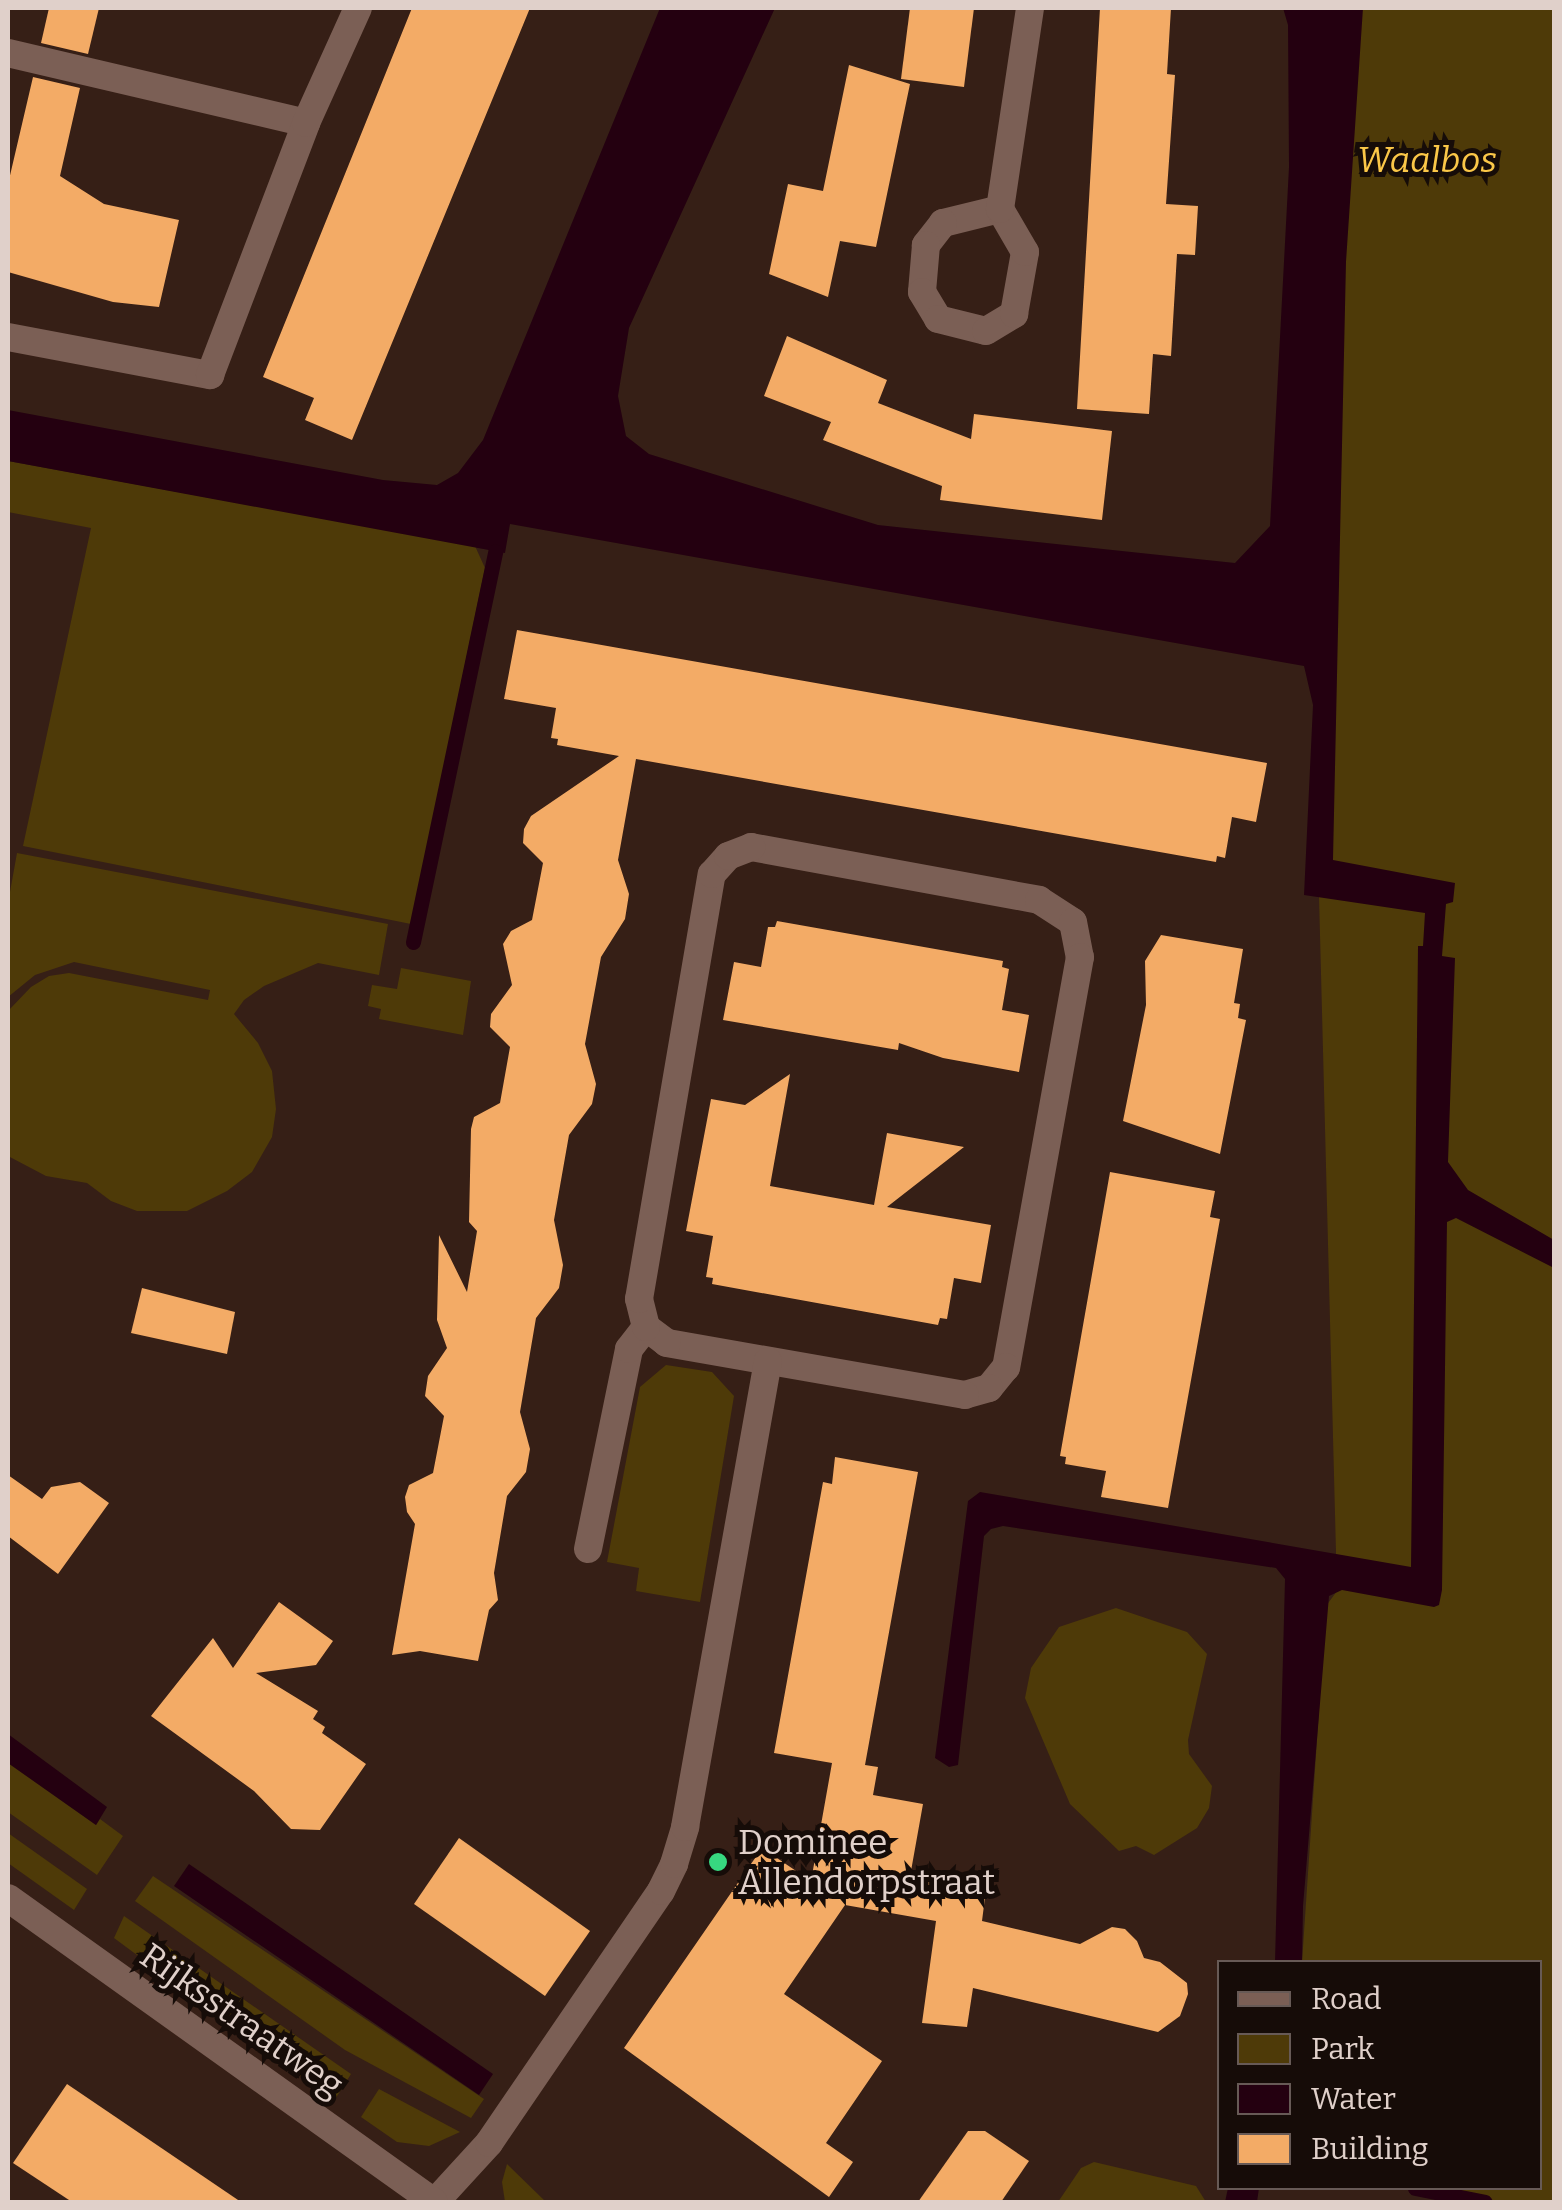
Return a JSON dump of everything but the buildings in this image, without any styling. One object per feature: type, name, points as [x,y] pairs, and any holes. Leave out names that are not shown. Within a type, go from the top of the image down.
[{"type":"street","points":[[8,337],[210,375],[306,123],[358,8]]},
{"type":"street","points":[[1000,210],[943,223],[926,245],[922,292],[938,319],[986,331],[1014,314],[1025,252],[1000,210],[1030,8]]},
{"type":"street","points":[[8,53],[306,123]]},
{"type":"street","points":[[750,847],[1038,900],[1073,922],[1080,957],[1006,1368],[989,1388],[964,1395],[768,1360],[667,1343],[646,1327],[638,1299],[712,874],[728,856],[750,847]]},
{"type":"street","points":[[588,1550],[629,1348],[646,1327]]},
{"type":"street","points":[[434,2202],[488,2143],[661,1891],[674,1864],[685,1827],[768,1360]]},
{"type":"street","name":"Rijksstraatweg","points":[[8,1898],[434,2202]]},
{"type":"green space","name":"Waalbos","points":[[1296,8],[1554,8],[1554,2202],[1501,2202],[1452,2190],[1542,2190],[1542,1960],[1302,1960],[1326,1606],[1337,1591]]},
{"type":"green space","points":[[8,461],[475,546],[485,568],[411,924],[23,846],[91,528],[8,512]]},
{"type":"green space","points":[[17,853],[388,924],[379,975],[318,963],[264,986],[244,1000],[234,1014],[258,1043],[272,1071],[276,1109],[272,1137],[252,1172],[227,1191],[187,1211],[137,1211],[111,1201],[87,1183],[46,1176],[8,1156],[8,1011],[31,987],[49,976],[69,973],[208,1000],[210,990],[74,962],[35,975],[8,997],[8,903]]},
{"type":"green space","points":[[401,968],[471,981],[463,1035],[379,1019],[381,1009],[368,1006],[372,985],[397,989]]},
{"type":"green space","points":[[666,1365],[712,1372],[734,1396],[700,1602],[636,1591],[639,1568],[607,1562],[640,1387]]},
{"type":"green space","points":[[1116,1608],[1187,1632],[1207,1654],[1188,1740],[1189,1754],[1212,1786],[1209,1808],[1197,1828],[1154,1855],[1136,1846],[1119,1851],[1070,1804],[1025,1698],[1031,1668],[1059,1627]]},
{"type":"green space","points":[[8,1763],[96,1825],[100,1819],[123,1836],[97,1875],[8,1812]]},
{"type":"green space","points":[[8,1833],[87,1889],[74,1910],[8,1863]]},
{"type":"green space","points":[[153,1876],[484,2099],[471,2118],[345,2050],[135,1901]]},
{"type":"green space","points":[[124,1916],[351,2074],[334,2101],[114,1938]]},
{"type":"green space","points":[[379,2089],[460,2132],[429,2146],[397,2142],[361,2117]]},
{"type":"green space","points":[[1094,2162],[1196,2186],[1206,2202],[1058,2202],[1081,2168]]},
{"type":"green space","points":[[507,2164],[546,2202],[505,2202],[502,2182]]},
{"type":"water","points":[[660,8],[775,8],[629,328],[618,396],[626,436],[649,454],[878,525],[1235,563],[1270,526],[1289,167],[1288,25],[1283,8],[1363,8],[1346,262],[1333,860],[1455,883],[1453,902],[1446,904],[1442,956],[1455,958],[1448,1162],[1468,1190],[1554,1240],[1554,1268],[1456,1218],[1447,1222],[1442,1590],[1439,1605],[1434,1607],[1342,1590],[1329,1596],[1303,1906],[1302,1960],[1275,1960],[1285,1579],[1276,1568],[1003,1526],[991,1529],[984,1536],[958,1765],[949,1767],[935,1758],[968,1501],[980,1492],[1411,1567],[1418,946],[1423,946],[1425,913],[1304,895],[1313,705],[1304,666],[510,524],[505,553],[8,461],[8,410],[383,480],[437,485],[458,473],[483,440]]},
{"type":"water","points":[[8,1734],[107,1807],[96,1825],[8,1763]]},
{"type":"water","points":[[189,1864],[493,2074],[479,2095],[174,1886]]},
{"type":"water","points":[[1228,2190],[1259,2190],[1257,2202],[1225,2202]]},
{"type":"waterway","points":[[413,942],[495,552]]},
{"type":"waterway","points":[[1425,2190],[1485,2202]]},
{"type":"place","name":"Dominee Allendorpstraat","points":[[718,1862]]}]
